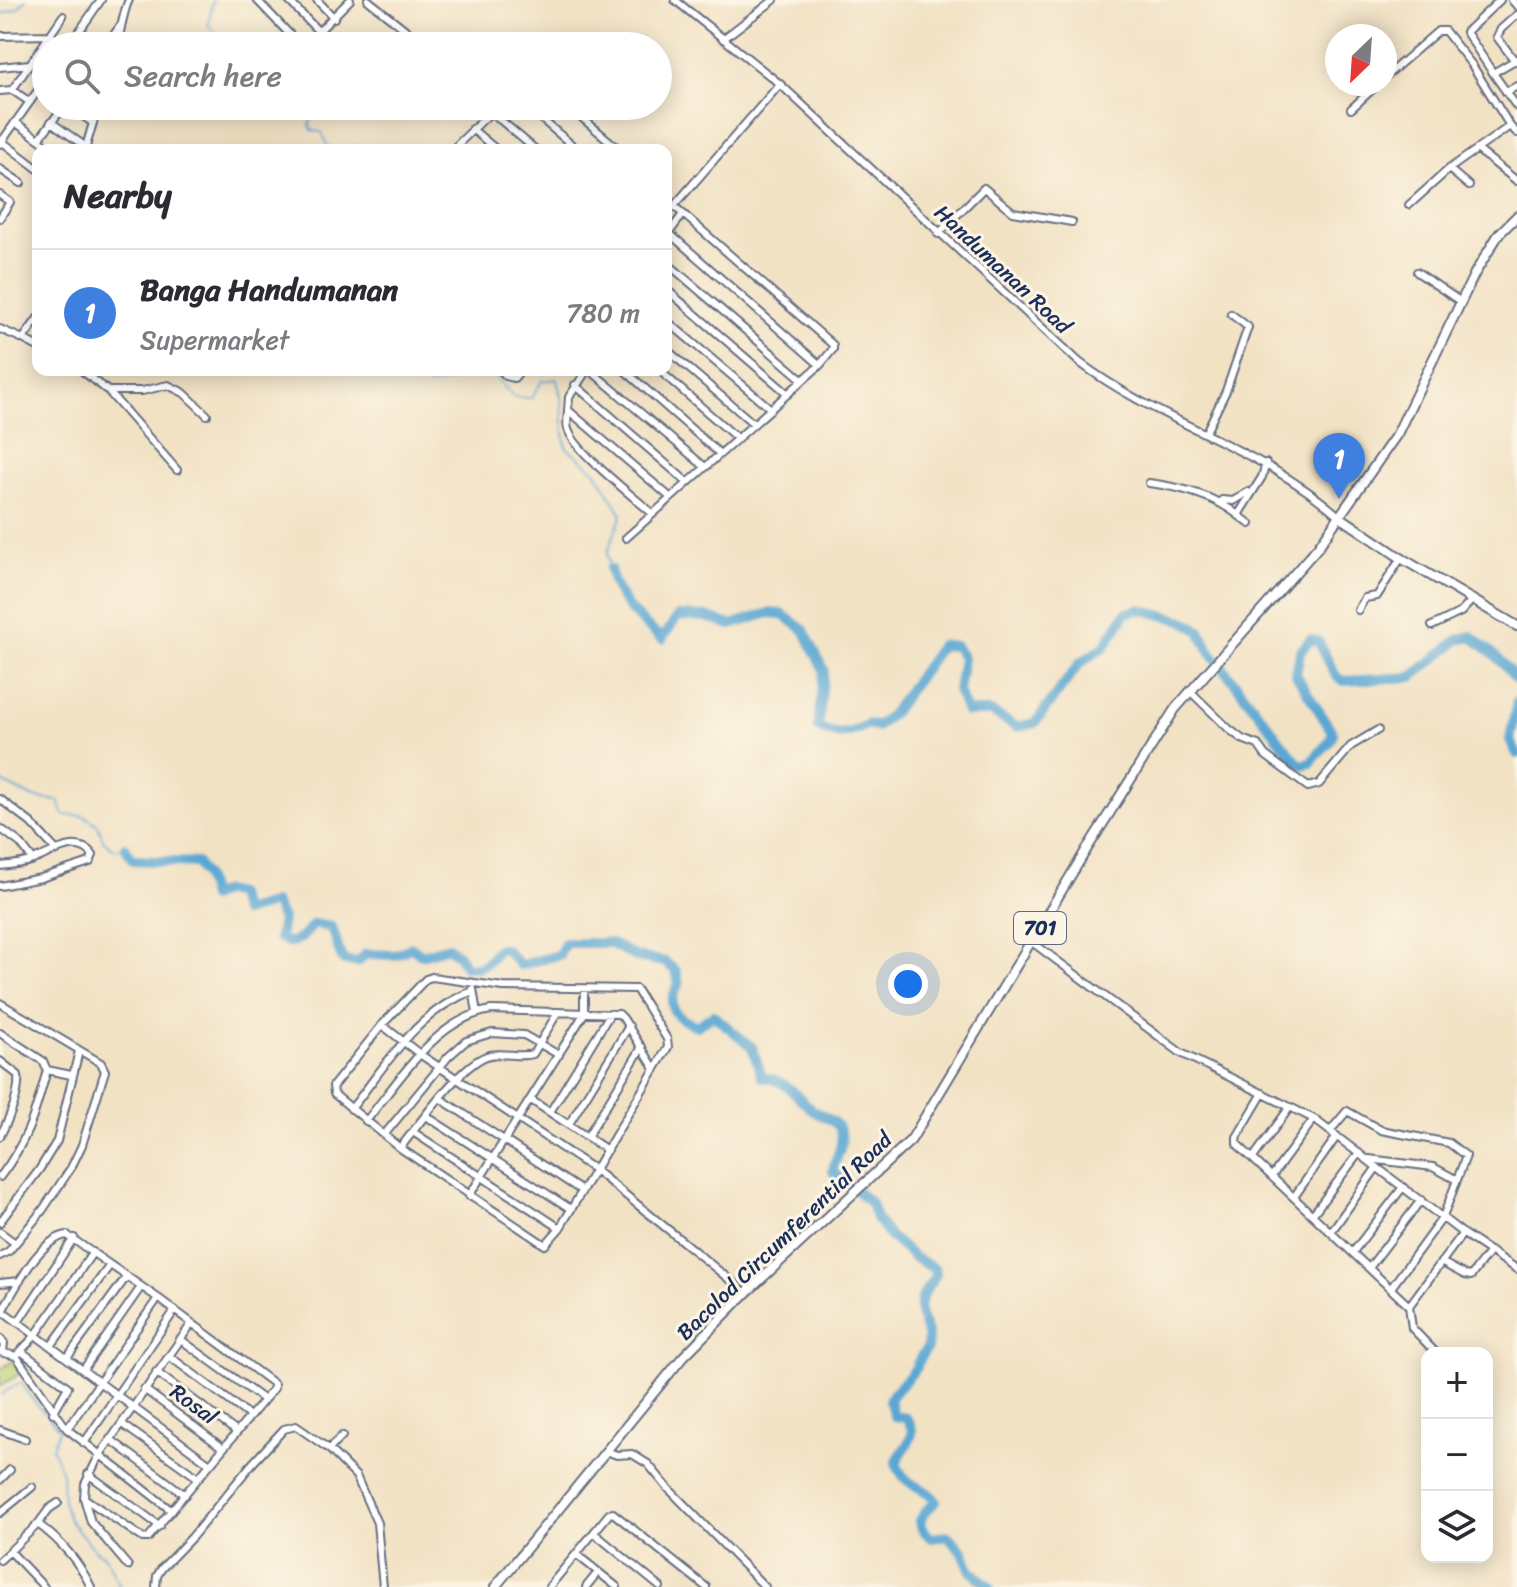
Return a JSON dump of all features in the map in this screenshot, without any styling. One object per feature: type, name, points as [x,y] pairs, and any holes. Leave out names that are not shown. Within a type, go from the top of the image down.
[{"type":"main road","name":"Bacolod Circumferential Road","points":[[495,1587],[682,1358],[746,1293],[911,1140],[1175,709],[1318,547],[1404,423],[1461,302],[1493,243],[1517,216]]},
{"type":"main road","points":[[1340,517],[1401,558],[1517,626]]},
{"type":"street","points":[[78,32],[101,0]]},
{"type":"street","points":[[118,0],[127,3],[121,32]]},
{"type":"street","points":[[257,0],[287,32]]},
{"type":"street","points":[[288,0],[319,32],[349,1]]},
{"type":"street","points":[[317,0],[334,18]]},
{"type":"street","points":[[368,0],[408,32]]},
{"type":"street","name":"Handumanan Road","points":[[675,0],[780,84],[938,234],[1093,373],[1130,396],[1266,463],[1314,495],[1340,517]]},
{"type":"street","points":[[723,39],[774,0]]},
{"type":"street","points":[[1500,0],[1466,32],[1517,107]]},
{"type":"street","points":[[1512,0],[1517,6]]},
{"type":"street","points":[[1493,73],[1516,60],[1497,37],[1517,15]]},
{"type":"street","points":[[52,32],[63,16]]},
{"type":"street","points":[[116,32],[125,20]]},
{"type":"street","points":[[1397,67],[1438,31],[1445,31],[1472,65],[1517,133]]},
{"type":"street","points":[[0,36],[32,35]]},
{"type":"street","points":[[12,90],[32,61]]},
{"type":"street","points":[[0,67],[30,64]]},
{"type":"street","points":[[626,538],[830,356],[833,345],[674,206],[780,84]]},
{"type":"street","points":[[1506,92],[1517,86]]},
{"type":"street","points":[[0,91],[12,90],[30,102]]},
{"type":"street","points":[[1351,109],[1365,96]]},
{"type":"street","points":[[32,100],[1,142],[32,165]]},
{"type":"street","points":[[88,120],[93,123]]},
{"type":"street","points":[[86,144],[94,120]]},
{"type":"street","points":[[460,144],[482,120]]},
{"type":"street","points":[[505,120],[530,144]]},
{"type":"street","points":[[543,120],[571,144]]},
{"type":"street","points":[[585,120],[613,144]]},
{"type":"street","points":[[15,122],[46,144]]},
{"type":"street","points":[[39,139],[51,122],[80,144]]},
{"type":"street","points":[[1409,205],[1449,169],[1510,126]]},
{"type":"street","points":[[472,129],[490,144]]},
{"type":"street","points":[[1478,150],[1517,181]]},
{"type":"street","points":[[0,169],[21,183]]},
{"type":"street","points":[[1449,169],[1469,186]]},
{"type":"street","points":[[938,234],[984,188],[1013,212],[1072,222]]},
{"type":"street","points":[[0,195],[10,202],[0,218]]},
{"type":"street","points":[[672,228],[683,214]]},
{"type":"street","points":[[672,239],[820,365]]},
{"type":"street","points":[[672,267],[803,380]]},
{"type":"street","points":[[1417,272],[1461,302]]},
{"type":"street","points":[[672,294],[788,394]]},
{"type":"street","points":[[1206,432],[1226,391],[1248,327],[1231,314]]},
{"type":"street","points":[[672,325],[771,409]]},
{"type":"street","points":[[23,339],[32,326]]},
{"type":"street","points":[[0,329],[32,344]]},
{"type":"street","points":[[672,354],[754,424]]},
{"type":"street","points":[[89,376],[108,391],[177,470]]},
{"type":"street","points":[[583,376],[569,397],[567,428],[591,460],[653,514]]},
{"type":"street","points":[[596,376],[705,467]]},
{"type":"street","points":[[631,376],[720,454]]},
{"type":"street","points":[[666,376],[738,439]]},
{"type":"street","points":[[108,391],[142,391],[168,385],[184,393],[207,415]]},
{"type":"street","points":[[575,385],[687,482]]},
{"type":"street","points":[[568,410],[671,498]]},
{"type":"street","points":[[1149,483],[1233,501],[1253,488],[1262,477],[1266,463]]},
{"type":"street","points":[[1238,515],[1253,488]]},
{"type":"street","points":[[1219,500],[1250,524]]},
{"type":"street","points":[[1358,610],[1365,598],[1377,596],[1401,558]]},
{"type":"street","points":[[1432,626],[1461,612],[1473,599]]},
{"type":"street","points":[[1190,691],[1229,729],[1242,739],[1258,745],[1265,755],[1308,787],[1319,784],[1351,746],[1378,730]]},
{"type":"street","points":[[0,800],[31,823],[57,851]]},
{"type":"street","points":[[0,842],[3,830],[20,843],[33,860]]},
{"type":"street","points":[[0,866],[33,860],[69,845],[90,850],[93,858],[70,870],[0,886]]},
{"type":"street","points":[[1032,942],[1181,1053],[1314,1119],[1463,1233],[1517,1269]]},
{"type":"street","points":[[428,978],[503,987],[584,989],[636,989],[667,1039],[668,1047],[560,1228],[548,1243],[541,1244],[400,1148],[334,1094],[333,1086],[382,1025],[428,978]]},
{"type":"street","points":[[471,981],[477,1013]]},
{"type":"street","points":[[469,1196],[584,1014],[584,989]]},
{"type":"street","points":[[351,1109],[403,1043],[439,1007],[473,991]]},
{"type":"street","points":[[0,1003],[101,1063],[105,1071],[82,1145],[61,1187],[9,1251],[0,1256]]},
{"type":"street","points":[[366,1121],[448,1027],[491,1010],[621,1015],[655,1069]]},
{"type":"street","points":[[400,1148],[456,1079],[480,1059],[490,1055],[533,1054],[558,1012]]},
{"type":"street","points":[[550,1112],[610,1014]]},
{"type":"street","points":[[382,1025],[403,1043],[595,1170],[746,1293]]},
{"type":"street","points":[[569,1124],[629,1026]]},
{"type":"street","points":[[0,1033],[43,1061],[47,1070],[29,1131],[19,1152],[0,1177]]},
{"type":"street","points":[[384,1135],[439,1067],[459,1046],[478,1036],[517,1034],[541,1043],[559,1055]]},
{"type":"street","points":[[587,1137],[642,1047]]},
{"type":"street","points":[[0,1222],[57,1141],[79,1051]]},
{"type":"street","points":[[0,1061],[18,1075],[19,1082],[0,1136]]},
{"type":"street","points":[[47,1070],[71,1075]]},
{"type":"street","points":[[1263,1093],[1236,1141],[1409,1306],[1412,1328],[1430,1347]]},
{"type":"street","points":[[441,1099],[582,1191]]},
{"type":"street","points":[[531,1100],[607,1150]]},
{"type":"street","points":[[1253,1158],[1290,1107]]},
{"type":"street","points":[[1330,1131],[1347,1111],[1381,1130],[1449,1143],[1466,1156],[1443,1217],[1391,1288]]},
{"type":"street","points":[[426,1116],[571,1209]]},
{"type":"street","points":[[1272,1176],[1314,1119]]},
{"type":"street","points":[[413,1132],[560,1228]]},
{"type":"street","points":[[1294,1197],[1337,1136]]},
{"type":"street","points":[[1313,1214],[1359,1153]]},
{"type":"street","points":[[1366,1158],[1433,1167],[1457,1180]]},
{"type":"street","points":[[1331,1232],[1377,1167]]},
{"type":"street","points":[[1353,1252],[1403,1187]]},
{"type":"street","points":[[1369,1268],[1421,1200]]},
{"type":"street","points":[[0,1232],[15,1243]]},
{"type":"street","points":[[1409,1306],[1463,1233]]},
{"type":"street","points":[[84,1498],[143,1538],[148,1538],[274,1388],[274,1384],[67,1235],[51,1240],[1,1310],[210,1464]]},
{"type":"street","points":[[18,1322],[74,1238]]},
{"type":"street","points":[[1441,1262],[1471,1276],[1490,1251]]},
{"type":"street","points":[[18,1353],[35,1336],[93,1252]]},
{"type":"street","points":[[51,1346],[110,1265]]},
{"type":"street","points":[[67,1358],[127,1276]]},
{"type":"street","points":[[0,1283],[20,1281]]},
{"type":"street","points":[[83,1370],[141,1287]]},
{"type":"street","points":[[67,1429],[158,1298]]},
{"type":"street","points":[[84,1443],[175,1310]]},
{"type":"street","points":[[128,1566],[91,1522],[84,1498],[88,1474],[192,1323]]},
{"type":"street","points":[[0,1338],[4,1343],[2,1352],[18,1353],[68,1387],[53,1413]]},
{"type":"street","points":[[180,1339],[264,1400]]},
{"type":"street","points":[[18,1353],[53,1413],[67,1429],[172,1511]]},
{"type":"street","points":[[169,1356],[250,1416]]},
{"type":"street","points":[[156,1372],[237,1432]]},
{"type":"street","name":"Rosal","points":[[144,1389],[223,1448]]},
{"type":"street","points":[[122,1424],[198,1478]]},
{"type":"street","points":[[156,1587],[162,1568],[284,1429],[296,1426],[329,1449],[356,1476],[376,1519],[383,1587]]},
{"type":"street","points":[[0,1430],[25,1439]]},
{"type":"street","points":[[329,1449],[342,1436]]},
{"type":"street","points":[[110,1439],[185,1495]]},
{"type":"street","points":[[606,1451],[617,1455],[632,1454],[648,1464],[765,1587]]},
{"type":"street","points":[[0,1480],[10,1470]]},
{"type":"street","points":[[88,1474],[160,1526]]},
{"type":"street","points":[[0,1513],[32,1487]]},
{"type":"street","points":[[0,1560],[58,1503]]},
{"type":"street","points":[[549,1587],[609,1514],[618,1515],[706,1587]]},
{"type":"street","points":[[38,1524],[77,1563],[91,1587]]},
{"type":"street","points":[[594,1533],[660,1587]]},
{"type":"street","points":[[10,1551],[44,1587]]},
{"type":"street","points":[[576,1554],[617,1587]]},
{"type":"street","points":[[586,1587],[598,1572]]},
{"type":"green space","points":[[13,1361],[21,1373],[0,1386],[0,1370]]},
{"type":"waterway","points":[[0,15],[18,8],[26,0]]},
{"type":"waterway","points":[[213,0],[208,26],[216,32]]},
{"type":"waterway","points":[[311,120],[313,131],[322,132],[327,144]]},
{"type":"waterway","points":[[422,376],[428,386],[461,376]]},
{"type":"waterway","points":[[495,376],[513,397],[532,398],[542,381],[556,379],[561,395],[566,447],[595,471],[622,514],[607,554],[610,569]]},
{"type":"waterway","points":[[610,569],[623,600],[662,639],[678,616],[706,617],[731,625],[769,613],[782,614],[804,630],[824,670],[818,727],[838,733],[855,731],[868,724],[877,727],[894,711],[941,645],[955,646],[963,658],[958,691],[967,712],[991,712],[1017,727],[1035,723],[1080,663],[1104,647],[1126,613],[1140,609],[1185,621],[1200,631],[1209,650],[1297,762],[1303,765],[1311,763],[1333,733],[1296,675],[1300,652],[1310,640],[1318,641],[1336,676],[1343,681],[1412,677],[1459,639],[1471,636],[1497,657],[1517,680]]},
{"type":"waterway","points":[[1517,701],[1510,740],[1517,754]]},
{"type":"waterway","points":[[0,781],[34,798],[59,801],[64,815],[85,816],[98,825],[103,840],[115,850],[125,847]]},
{"type":"waterway","points":[[125,847],[133,860],[197,863],[205,876],[211,897],[224,891],[237,894],[243,912],[274,903],[282,919],[279,938],[290,943],[301,938],[314,924],[331,927],[344,961],[358,962],[366,954],[395,955],[412,947],[422,955],[448,947],[465,966],[484,964],[497,949],[505,949],[520,965],[559,955],[565,943],[610,943],[636,957],[665,962],[676,971],[679,984],[672,1005],[677,1015],[697,1026],[713,1015],[752,1047],[762,1077],[785,1085],[814,1111],[834,1122],[842,1140],[833,1172],[871,1203],[876,1218],[889,1236],[915,1258],[935,1269],[936,1275],[920,1306],[927,1333],[927,1349],[913,1372],[889,1400],[894,1416],[906,1418],[912,1430],[910,1440],[896,1463],[905,1478],[936,1501],[920,1521],[922,1529],[931,1538],[948,1536],[963,1552],[971,1571],[990,1587]]},
{"type":"waterway","points":[[0,1395],[22,1382],[28,1394],[59,1429],[52,1448],[62,1473],[63,1501],[69,1520],[95,1550],[105,1556],[120,1587]]},
{"type":"place","name":"Banga Handumanan","points":[[1339,499]]}]
